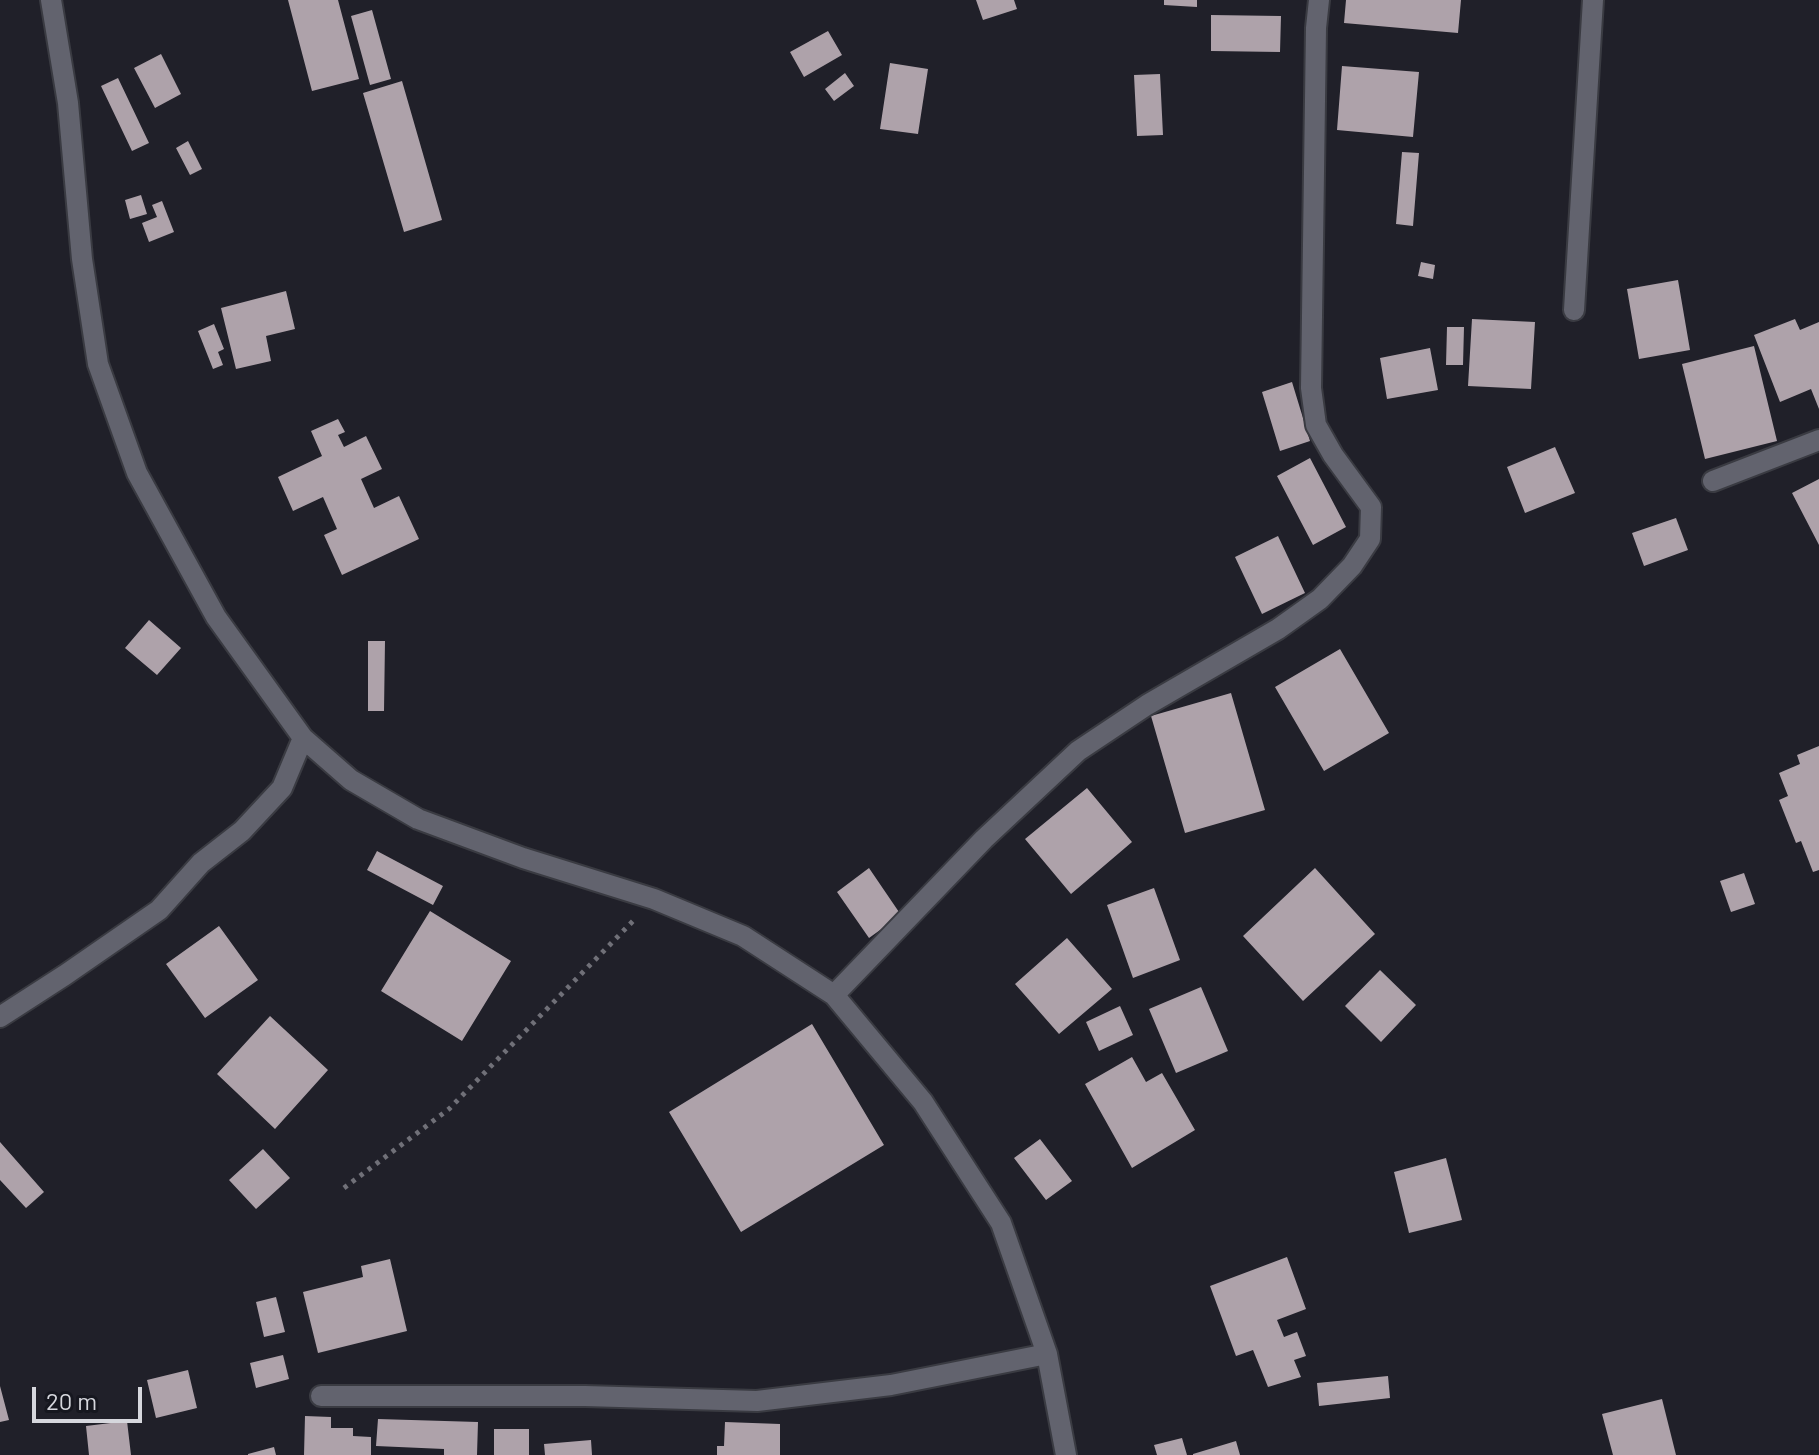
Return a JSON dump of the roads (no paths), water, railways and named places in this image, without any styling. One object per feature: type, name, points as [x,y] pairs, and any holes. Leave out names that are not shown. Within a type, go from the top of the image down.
[{"type":"street","points":[[51,0],[68,103],[82,259],[98,364],[137,473],[216,617],[303,738],[351,780],[418,819],[523,858],[654,899],[743,936],[834,995],[923,1102],[1001,1223],[1047,1354],[1066,1455]]},
{"type":"street","points":[[834,995],[984,839],[1078,751],[1147,705],[1254,644],[1320,599],[1352,566],[1370,539],[1371,507],[1333,455],[1316,425],[1311,388],[1316,28],[1319,0]]},
{"type":"street","points":[[1574,310],[1593,0]]},
{"type":"street","points":[[1713,481],[1819,440]]},
{"type":"street","points":[[0,1017],[159,910],[201,863],[242,831],[282,788],[303,738]]},
{"type":"street","points":[[321,1396],[585,1396],[757,1401],[891,1385],[1047,1354]]}]
